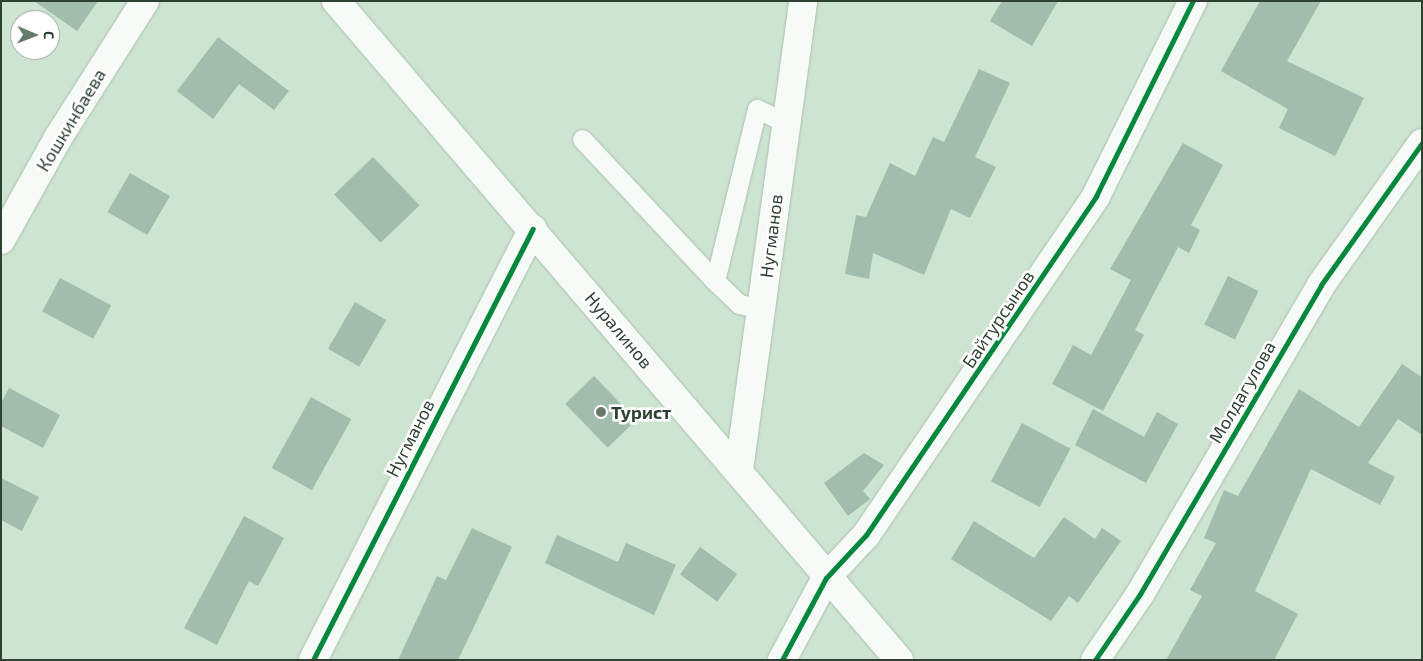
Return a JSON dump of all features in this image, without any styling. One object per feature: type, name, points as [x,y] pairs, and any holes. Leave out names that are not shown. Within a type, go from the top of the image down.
[{"type":"street","name":"Кошкинбаева","points":[[1,240],[58,138],[145,1]]},
{"type":"street","name":"Нуралинов","points":[[336,1],[739,470],[826,578],[899,660]]},
{"type":"street","name":"Нугманов","points":[[739,470],[803,1]]},
{"type":"street","name":"Байтурсынов","points":[[782,660],[826,578],[866,535],[1096,196],[1193,1]]},
{"type":"street","name":"Молдагулова","points":[[1096,660],[1140,594],[1321,285],[1422,143]]},
{"type":"street","name":"Нугманов","points":[[313,660],[533,229]]},
{"type":"lane","points":[[715,281],[757,109],[785,122]]},
{"type":"lane","points":[[582,139],[715,281],[739,304],[761,309]]},
{"type":"building","points":[[34,1],[98,1],[77,31],[60,19],[60,10],[47,10]]},
{"type":"building","points":[[1002,1],[1058,1],[1032,46],[990,21]]},
{"type":"building","points":[[1260,1],[1321,1],[1287,61],[1364,98],[1335,156],[1279,128],[1288,109],[1221,71]]},
{"type":"building","points":[[218,37],[289,91],[274,110],[239,84],[213,119],[177,91]]},
{"type":"building","points":[[979,69],[1010,83],[975,157],[996,167],[970,218],[951,209],[924,275],[873,253],[869,279],[845,274],[856,215],[866,217],[890,163],[915,176],[933,137],[944,142]]},
{"type":"building","points":[[1183,143],[1223,165],[1191,225],[1200,230],[1189,253],[1178,247],[1135,330],[1144,335],[1103,411],[1052,384],[1073,345],[1091,355],[1131,280],[1110,269]]},
{"type":"building","points":[[373,157],[420,205],[381,243],[334,195]]},
{"type":"building","points":[[130,173],[170,196],[147,235],[108,212]]},
{"type":"building","points":[[1228,276],[1259,291],[1235,339],[1204,325]]},
{"type":"building","points":[[60,278],[111,305],[93,339],[42,312]]},
{"type":"building","points":[[355,302],[386,320],[359,367],[328,349]]},
{"type":"building","points":[[1402,364],[1422,377],[1422,435],[1398,419],[1368,463],[1395,477],[1380,505],[1311,469],[1255,591],[1298,614],[1274,660],[1166,660],[1202,596],[1190,590],[1216,543],[1204,538],[1224,490],[1238,496],[1299,389],[1359,427]]},
{"type":"building","name":"Турист","points":[[594,376],[636,420],[608,448],[565,404]]},
{"type":"building","points":[[9,388],[60,415],[43,448],[1,426],[1,403]]},
{"type":"building","points":[[311,397],[351,419],[312,490],[272,468]]},
{"type":"building","points":[[1093,409],[1144,437],[1157,412],[1178,424],[1146,483],[1075,445]]},
{"type":"building","points":[[1022,423],[1071,449],[1040,507],[991,481]]},
{"type":"building","points":[[864,453],[884,465],[863,491],[870,499],[848,516],[824,483]]},
{"type":"building","points":[[1,478],[39,497],[22,531],[1,520]]},
{"type":"building","points":[[244,516],[284,538],[258,586],[249,581],[217,645],[184,628]]},
{"type":"building","points":[[1064,517],[1095,539],[1102,528],[1121,541],[1078,603],[1069,596],[1051,621],[951,559],[974,521],[1034,558]]},
{"type":"building","points":[[472,528],[512,547],[458,660],[398,660],[437,576],[446,580]]},
{"type":"building","points":[[557,535],[618,562],[626,543],[676,565],[654,615],[545,563]]},
{"type":"building","points":[[700,547],[737,574],[717,602],[680,575]]},
{"type":"cycle path","points":[[782,660],[826,578],[866,535],[1096,196],[1193,1]]},
{"type":"cycle path","points":[[1095,660],[1140,594],[1321,285],[1422,143]]},
{"type":"cycle path","points":[[313,660],[533,229]]},
{"type":"place","name":"Турист","points":[[601,412]]}]
